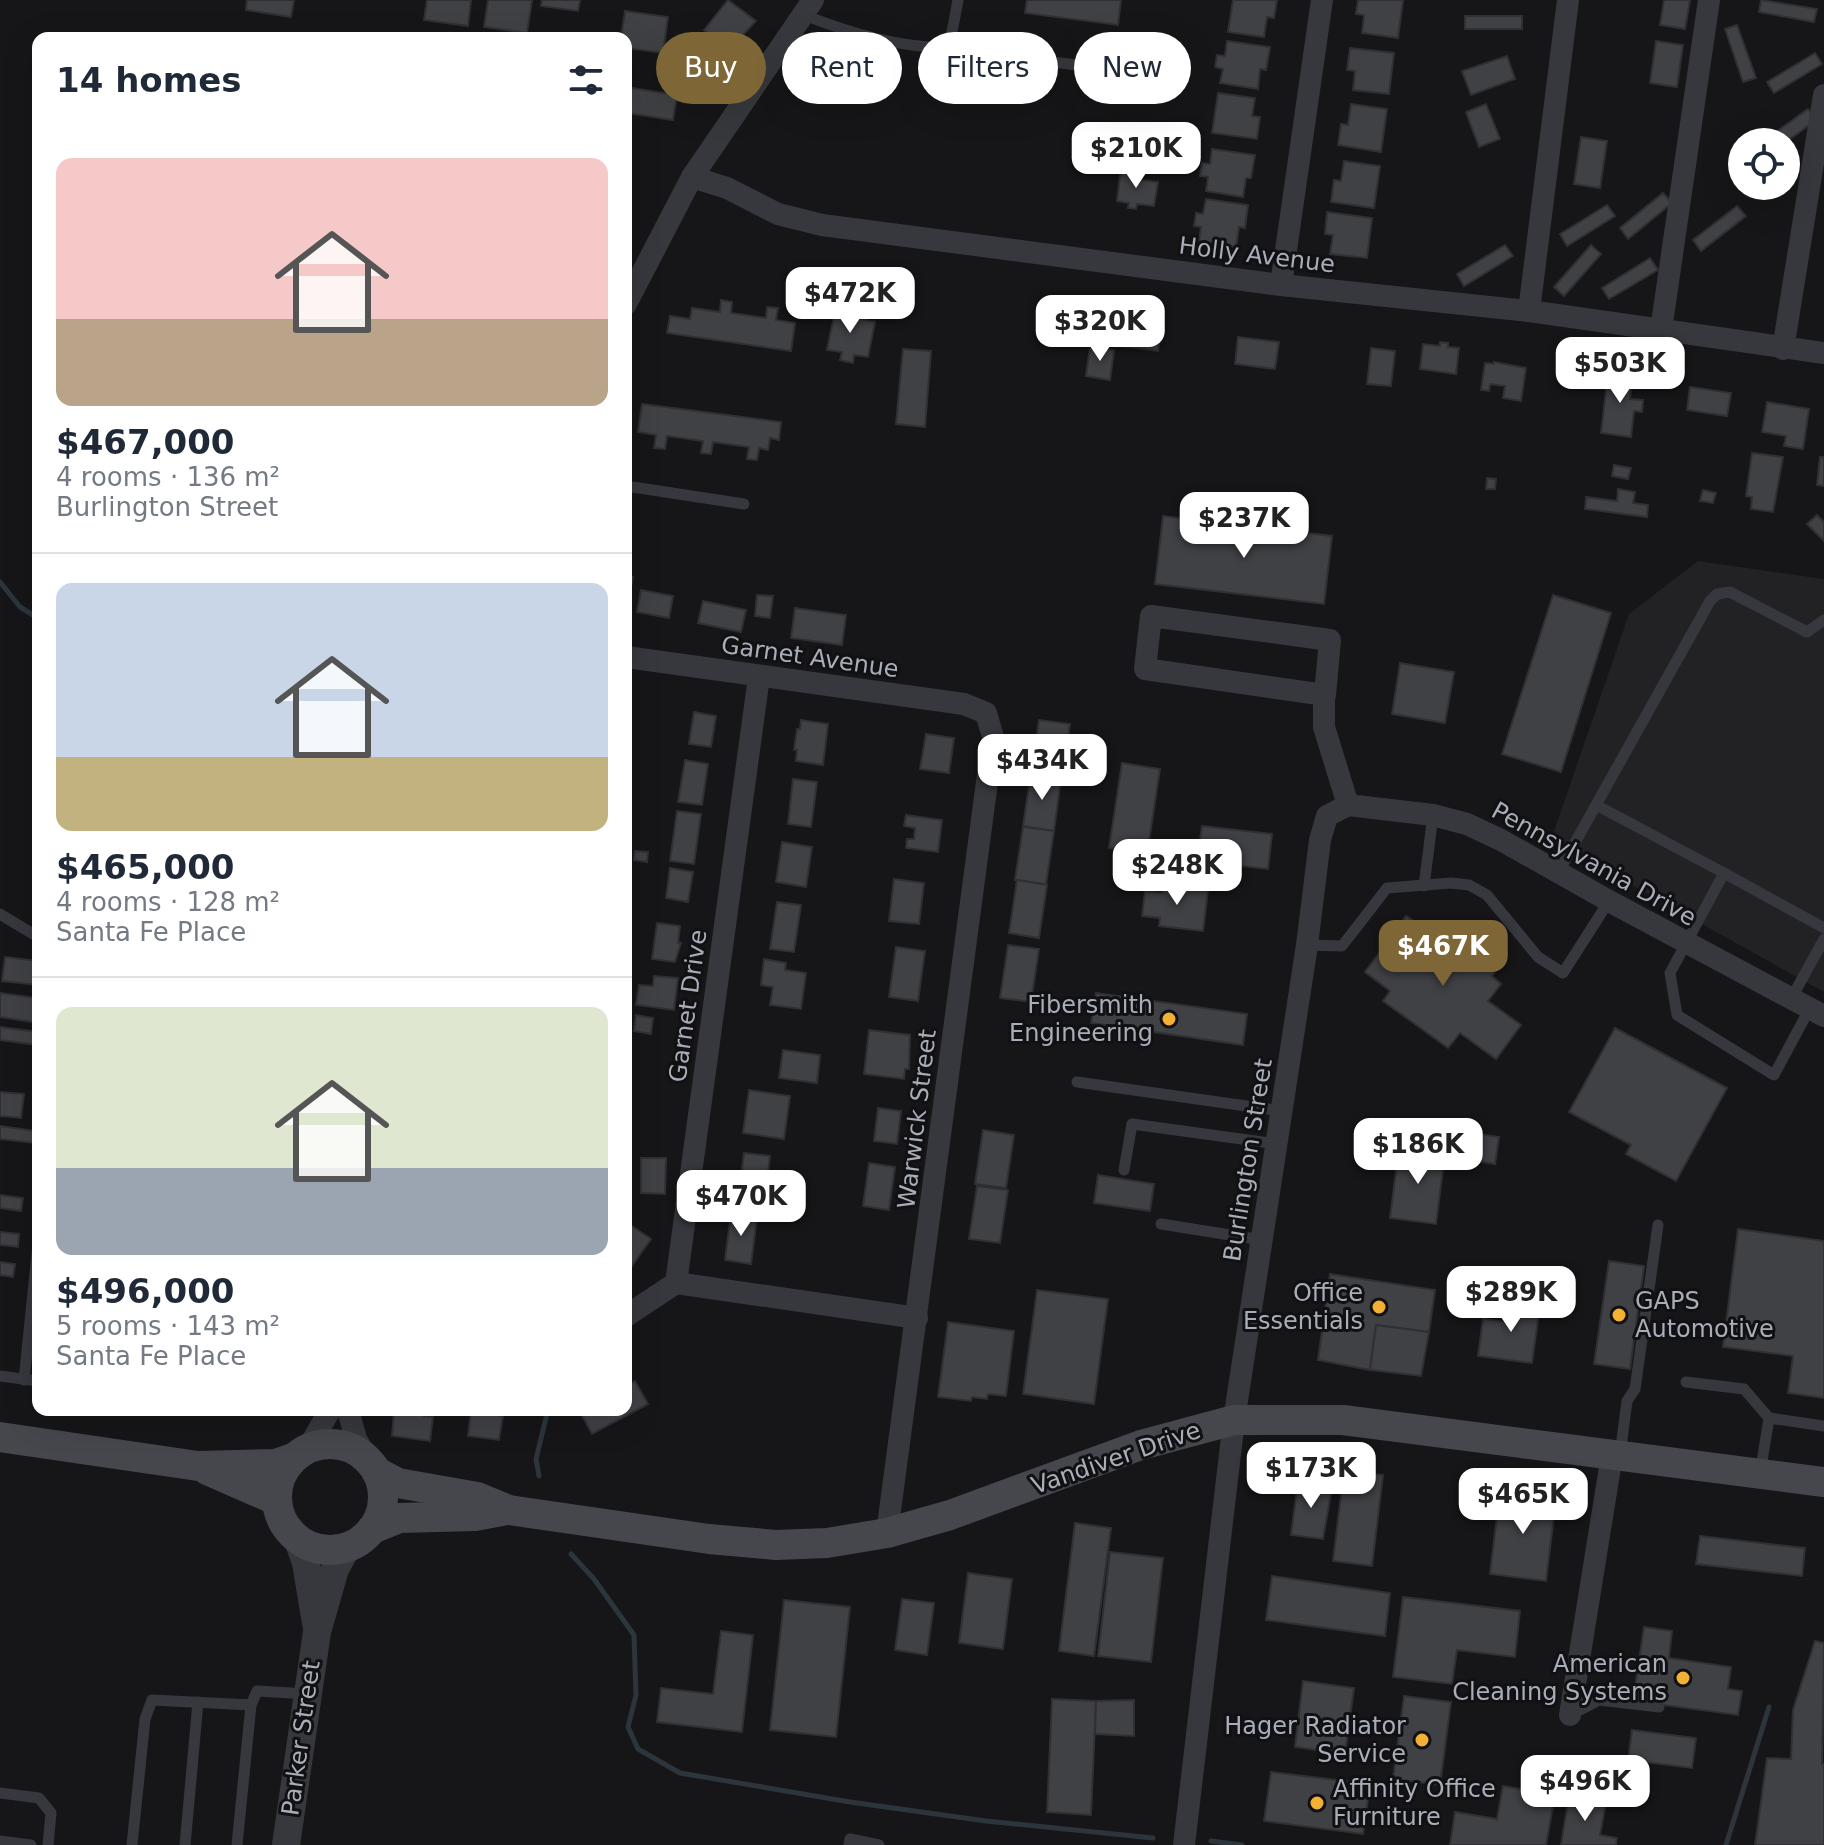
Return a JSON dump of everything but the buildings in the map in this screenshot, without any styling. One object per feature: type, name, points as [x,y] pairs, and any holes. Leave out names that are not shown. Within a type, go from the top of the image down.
[{"type":"main road","name":"Vandiver Drive","points":[[372,1466],[398,1483],[477,1497],[509,1510],[746,1543],[827,1543],[887,1533],[950,1515],[1141,1445],[1234,1420],[1343,1420],[1824,1482]]},
{"type":"main road","points":[[0,1437],[198,1466],[276,1464],[300,1453],[335,1444],[353,1449],[372,1466],[381,1484],[383,1501],[380,1516],[361,1540],[347,1547],[324,1549],[298,1540],[285,1526],[276,1500],[282,1473],[300,1453]]},
{"type":"main road","points":[[198,1466],[276,1500]]},
{"type":"main road","name":"Vandiver Drive","points":[[372,1529],[399,1518],[475,1516],[509,1510]]},
{"type":"street","points":[[1281,285],[1322,0]]},
{"type":"street","points":[[1529,311],[1568,0]]},
{"type":"street","points":[[1661,330],[1709,0]]},
{"type":"street","points":[[632,292],[692,177],[809,8]]},
{"type":"street","points":[[1783,349],[1824,95]]},
{"type":"street","name":"Holly Avenue","points":[[692,177],[727,188],[778,214],[822,225],[1281,285],[1529,311],[1824,353]]},
{"type":"street","points":[[1325,695],[1145,669],[1151,616],[1330,640],[1324,727],[1348,805]]},
{"type":"street","name":"Garnet Avenue","points":[[632,658],[964,704],[986,713]]},
{"type":"street","name":"Garnet Drive","points":[[676,1283],[759,677]]},
{"type":"street","name":"Warwick Street","points":[[887,1533],[993,737],[986,713]]},
{"type":"street","name":"Pennsylvania Drive","points":[[1348,805],[1433,815],[1467,824],[1808,1008]]},
{"type":"street","name":"Burlington Street","points":[[1184,1845],[1234,1420],[1307,945],[1320,840],[1327,816],[1348,805]]},
{"type":"street","points":[[632,1312],[676,1283],[917,1318]]},
{"type":"street","points":[[300,1453],[326,1416]]},
{"type":"street","points":[[350,1416],[356,1439],[372,1466]]},
{"type":"street","points":[[1570,1715],[1616,1455]]},
{"type":"street","name":"Parker Street","points":[[298,1540],[306,1563],[317,1632]]},
{"type":"street","name":"Parker Street","points":[[286,1845],[317,1632],[335,1569],[347,1547]]},
{"type":"lane","points":[[952,32],[958,0]]},
{"type":"lane","points":[[809,8],[853,34],[918,48]]},
{"type":"lane","points":[[632,487],[744,504]]},
{"type":"lane","points":[[1558,873],[1710,601],[1717,594],[1730,592],[1807,632],[1824,620]]},
{"type":"lane","points":[[1598,806],[1824,928]]},
{"type":"lane","points":[[1424,886],[1433,815]]},
{"type":"lane","points":[[1724,873],[1670,973],[1677,1015],[1774,1075],[1808,1008],[1824,939]]},
{"type":"lane","points":[[1307,945],[1342,946],[1387,888],[1451,883],[1469,885],[1487,895],[1538,957],[1563,973],[1609,901]]},
{"type":"lane","points":[[0,914],[32,933]]},
{"type":"lane","points":[[1077,1082],[1282,1111]]},
{"type":"lane","points":[[1124,1170],[1132,1124],[1277,1144]]},
{"type":"lane","points":[[1161,1224],[1262,1240]]},
{"type":"lane","points":[[1616,1455],[1627,1401],[1635,1389],[1658,1225]]},
{"type":"lane","points":[[24,1380],[32,1302]]},
{"type":"lane","points":[[0,1376],[32,1381]]},
{"type":"lane","points":[[1686,1382],[1744,1389],[1769,1418],[1824,1426]]},
{"type":"lane","points":[[1760,1474],[1769,1418]]},
{"type":"lane","points":[[237,1845],[251,1705],[257,1691],[309,1694]]},
{"type":"lane","points":[[132,1845],[145,1719],[152,1700],[251,1705]]},
{"type":"lane","points":[[1570,1715],[1599,1700],[1659,1707]]},
{"type":"lane","points":[[185,1845],[198,1702]]},
{"type":"lane","points":[[0,1793],[39,1798],[51,1813],[48,1845]]},
{"type":"lane","points":[[849,1845],[850,1839],[879,1845]]},
{"type":"lane","points":[[0,1841],[31,1845]]},
{"type":"shaded area","points":[[1698,561],[1824,579],[1824,992],[1551,840],[1629,614]]},
{"type":"waterway","points":[[0,582],[20,607],[32,614]]},
{"type":"waterway","points":[[539,1476],[536,1459],[547,1416]]},
{"type":"waterway","points":[[571,1554],[594,1579],[634,1635],[636,1695],[628,1727],[638,1749],[680,1773],[986,1821],[1153,1838]]},
{"type":"waterway","points":[[1726,1845],[1769,1707]]},
{"type":"waterway","points":[[1211,1841],[1242,1845]]},
{"type":"place","name":"Fibersmith Engineering","points":[[1169,1019]]},
{"type":"place","name":"Office Essentials","points":[[1379,1307]]},
{"type":"place","name":"GAPS Automotive","points":[[1619,1315]]},
{"type":"place","name":"American Cleaning Systems","points":[[1683,1678]]},
{"type":"place","name":"Hager Radiator Service","points":[[1422,1740]]},
{"type":"place","name":"Affinity Office Furniture","points":[[1317,1803]]}]
